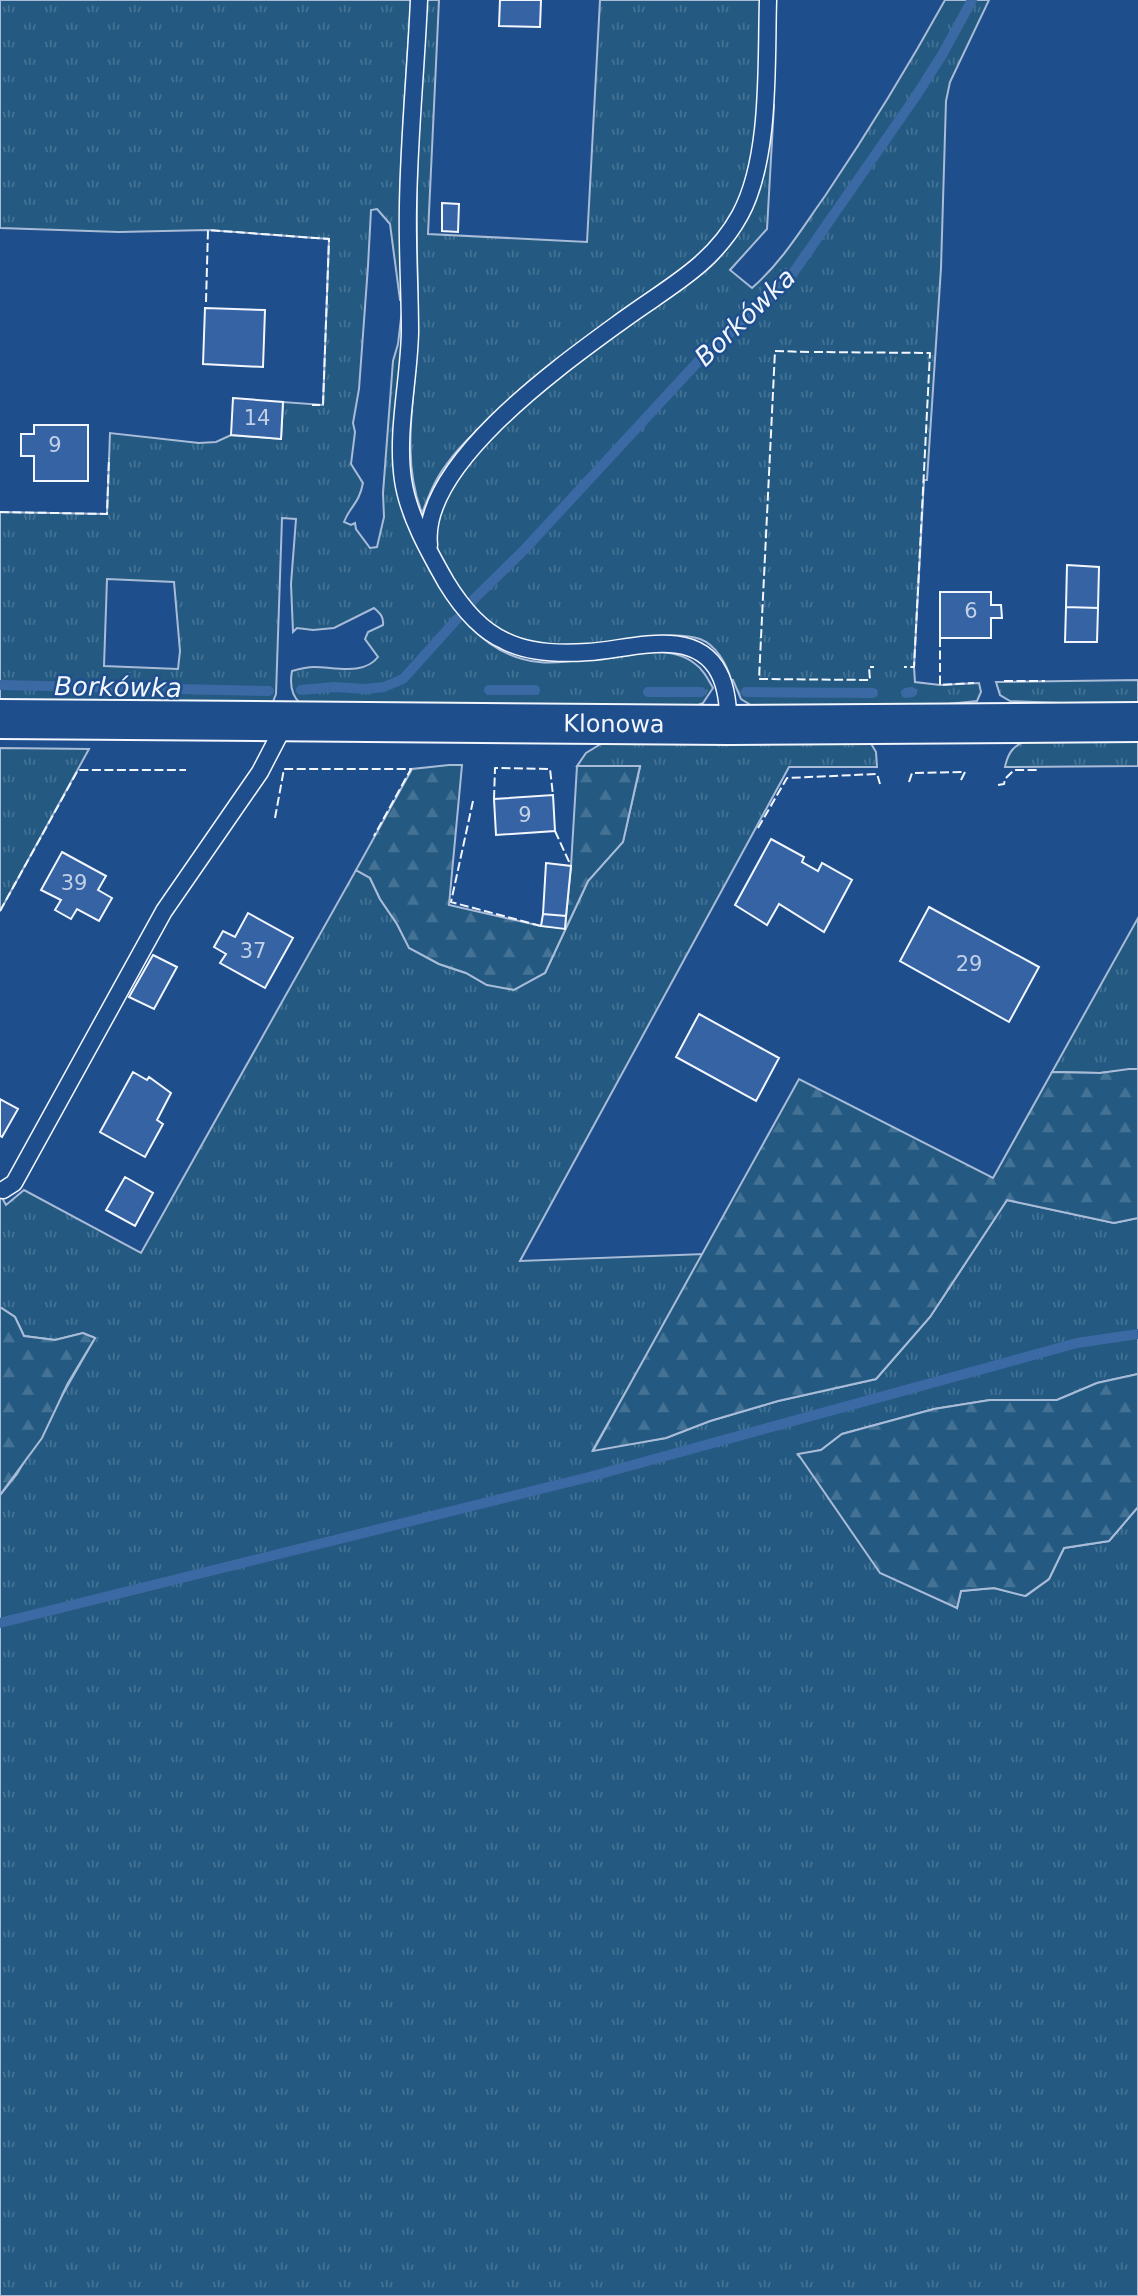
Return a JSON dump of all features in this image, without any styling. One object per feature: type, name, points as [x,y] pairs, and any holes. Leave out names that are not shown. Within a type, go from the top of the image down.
[{"type":"street","name":"Klonowa","points":[[0,719],[729,725],[1138,722]]},
{"type":"lane","points":[[419,0],[408,205],[410,332],[402,430],[403,480],[414,517],[446,582],[469,613],[505,642],[526,649],[550,652],[588,652],[653,644],[676,644],[693,649],[708,659],[719,673],[729,725]]},
{"type":"lane","points":[[430,551],[429,526],[432,512],[448,478],[465,456],[513,408],[585,349],[701,265],[730,231],[746,201],[757,165],[765,99],[768,0]]},
{"type":"lane","points":[[3,1189],[14,1183],[164,911],[260,772],[286,722]]},
{"type":"green space","points":[[0,0],[411,0],[400,196],[402,301],[390,224],[377,209],[371,210],[351,464],[363,483],[344,522],[351,525],[355,523],[356,529],[370,548],[377,547],[384,517],[383,493],[393,361],[398,344],[402,306],[401,503],[413,535],[458,612],[484,640],[519,658],[557,662],[662,652],[679,655],[694,663],[703,671],[713,688],[703,703],[696,706],[300,703],[292,688],[292,671],[311,667],[365,667],[378,657],[365,639],[368,632],[383,625],[383,622],[381,615],[374,608],[334,628],[297,628],[293,632],[291,584],[296,519],[282,518],[276,694],[272,704],[0,705],[0,512],[107,514],[110,433],[199,443],[216,442],[231,435],[281,439],[283,402],[323,405],[329,239],[208,230],[119,232],[0,228]],"holes":[[[107,579],[174,582],[180,651],[178,669],[104,666]]]},
{"type":"green space","points":[[427,0],[439,0],[428,234],[587,242],[600,0],[762,0],[760,99],[755,148],[742,195],[732,215],[705,249],[592,334],[471,437],[442,470],[422,513],[415,491],[410,445],[418,329],[417,176]]},
{"type":"green space","points":[[945,0],[989,0],[950,82],[946,101],[941,268],[927,480],[924,480],[914,667],[915,682],[940,685],[979,683],[981,692],[977,701],[948,704],[754,707],[741,699],[716,650],[700,639],[656,636],[595,644],[547,645],[516,638],[492,625],[463,594],[447,570],[441,558],[436,527],[448,494],[472,459],[541,391],[612,336],[694,280],[722,254],[738,233],[771,102],[774,105],[767,229],[730,270],[752,288],[763,278],[791,244],[841,172]]},
{"type":"green space","points":[[1138,680],[1138,706],[1010,701],[1000,695],[996,682]]},
{"type":"green space","points":[[609,739],[869,740],[876,752],[877,767],[789,767],[520,1261],[704,1254],[593,1450],[666,1438],[710,1421],[778,1401],[876,1379],[930,1317],[1007,1200],[1114,1223],[1138,1218],[1138,1374],[1097,1383],[1057,1400],[990,1400],[934,1409],[842,1434],[821,1450],[798,1455],[957,1608],[961,1591],[994,1588],[1026,1596],[1049,1579],[1064,1548],[1109,1541],[1138,1507],[1138,2296],[0,2296],[0,1495],[17,1474],[95,1338],[83,1333],[55,1340],[24,1336],[15,1317],[0,1307],[0,1194],[6,1205],[24,1190],[141,1253],[356,870],[370,878],[410,948],[439,964],[466,973],[487,985],[545,973],[588,881],[623,841],[640,767],[577,766],[586,753]]},
{"type":"green space","points":[[1028,740],[1138,740],[1138,766],[1005,767],[1012,750]]},
{"type":"green space","points":[[0,748],[89,749],[0,911]]},
{"type":"green space","points":[[462,765],[449,905],[541,926],[565,928],[577,766],[640,766],[623,842],[588,881],[545,973],[514,990],[487,985],[409,948],[370,878],[356,870],[412,769]]},
{"type":"green space","points":[[1138,918],[1138,1069],[1100,1073],[1052,1072]]},
{"type":"green space","points":[[1138,1069],[1138,1218],[1114,1223],[1007,1200],[930,1317],[876,1379],[778,1401],[710,1421],[666,1438],[593,1451],[799,1079],[993,1178],[1052,1072],[1100,1073]]},
{"type":"green space","points":[[0,1307],[15,1317],[24,1336],[55,1340],[83,1333],[95,1338],[68,1383],[42,1438],[0,1495]]},
{"type":"green space","points":[[1138,1374],[1138,1507],[1109,1541],[1064,1548],[1049,1579],[1025,1596],[994,1588],[961,1591],[957,1608],[880,1573],[798,1454],[821,1450],[842,1434],[934,1409],[990,1400],[1057,1400],[1097,1383]]},
{"type":"building","points":[[500,0],[541,0],[540,27],[499,26]]},
{"type":"building","points":[[442,203],[459,204],[458,232],[442,231]]},
{"type":"building","points":[[205,308],[265,310],[263,367],[203,364]]},
{"type":"building","points":[[233,398],[283,402],[281,439],[231,435]]},
{"type":"building","points":[[34,425],[88,425],[88,481],[34,481],[34,456],[21,456],[21,434],[34,434]]},
{"type":"building","points":[[1067,565],[1099,567],[1098,608],[1066,607]]},
{"type":"building","points":[[940,592],[991,592],[991,605],[1001,605],[1002,618],[991,618],[991,638],[940,638]]},
{"type":"building","points":[[1066,607],[1098,608],[1097,642],[1065,642]]},
{"type":"building","points":[[553,795],[555,831],[496,835],[494,799]]},
{"type":"building","points":[[771,839],[804,857],[802,862],[818,871],[822,863],[852,880],[824,932],[779,904],[767,925],[735,905]]},
{"type":"building","points":[[62,852],[106,876],[98,890],[112,898],[99,921],[77,909],[71,919],[55,910],[61,900],[41,890]]},
{"type":"building","points":[[546,863],[571,866],[566,916],[543,914]]},
{"type":"building","points":[[929,907],[1039,967],[1009,1022],[900,961]]},
{"type":"building","points":[[248,913],[293,938],[265,988],[220,963],[226,954],[214,947],[223,931],[235,937]]},
{"type":"building","points":[[543,914],[566,916],[565,929],[541,926]]},
{"type":"building","points":[[153,955],[177,967],[154,1009],[129,997]]},
{"type":"building","points":[[699,1014],[779,1058],[756,1101],[676,1057]]},
{"type":"building","points":[[133,1072],[147,1080],[149,1077],[171,1093],[157,1120],[163,1124],[145,1157],[100,1132]]},
{"type":"building","points":[[0,1099],[18,1109],[2,1137],[0,1136]]},
{"type":"building","points":[[125,1177],[153,1193],[135,1226],[106,1210]]},
{"type":"waterway","name":"Borkówka","points":[[474,599],[524,550],[706,353],[789,279],[916,96],[972,0]]},
{"type":"waterway","name":"Borkówka","points":[[301,690],[334,687],[366,689],[384,687],[403,679],[457,619]]},
{"type":"waterway","name":"Borkówka","points":[[0,685],[269,691]]},
{"type":"waterway","points":[[489,690],[535,690]]},
{"type":"waterway","points":[[648,692],[701,692]]},
{"type":"waterway","points":[[746,692],[873,693]]},
{"type":"waterway","points":[[906,693],[912,692]]},
{"type":"waterway","points":[[0,1623],[589,1477],[1077,1343],[1138,1334]]},
{"type":"fence","points":[[206,302],[208,230],[329,239],[323,405],[312,405]]},
{"type":"fence","points":[[809,352],[775,351],[759,679],[870,680],[869,667],[874,667]]},
{"type":"fence","points":[[814,352],[930,353],[914,667],[904,667]]},
{"type":"fence","points":[[0,512],[107,514],[109,458]]},
{"type":"fence","points":[[940,638],[940,685],[974,683]]},
{"type":"fence","points":[[1004,681],[1045,681]]},
{"type":"fence","points":[[494,799],[495,768],[550,769],[553,795]]},
{"type":"fence","points":[[275,818],[284,769],[411,769],[374,836]]},
{"type":"fence","points":[[0,911],[78,770],[186,770]]},
{"type":"fence","points":[[998,785],[1004,784],[1014,770],[1039,770]]},
{"type":"fence","points":[[909,782],[912,773],[965,772],[960,782]]},
{"type":"fence","points":[[758,828],[787,778],[877,774],[880,784]]},
{"type":"fence","points":[[473,801],[451,902],[541,926]]},
{"type":"fence","points":[[555,831],[571,866]]}]
